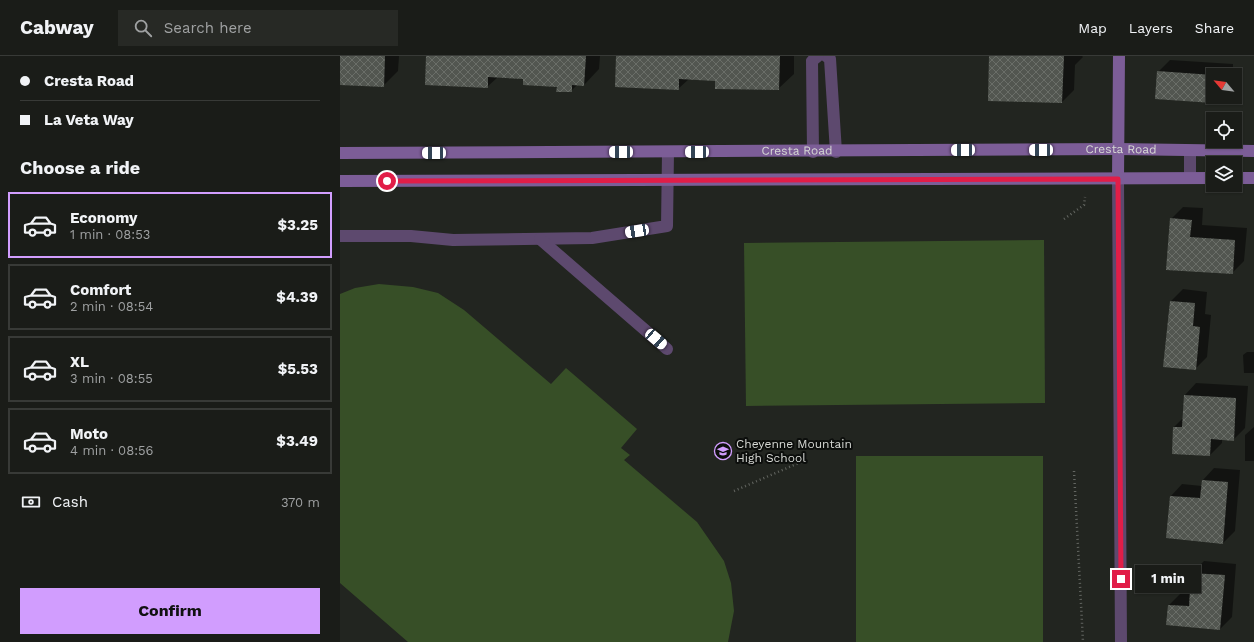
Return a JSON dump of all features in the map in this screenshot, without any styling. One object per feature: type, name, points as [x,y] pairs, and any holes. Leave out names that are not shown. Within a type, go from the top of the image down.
[{"type":"main road","points":[[1118,179],[1119,56]]},
{"type":"main road","name":"Cresta Road","points":[[340,153],[836,152],[1118,149],[1254,151]]},
{"type":"main road","points":[[340,181],[1206,178]]},
{"type":"main road","points":[[1242,178],[1254,178]]},
{"type":"street","points":[[813,152],[812,62],[818,56]]},
{"type":"street","points":[[826,56],[830,59],[836,152]]},
{"type":"street","points":[[1190,151],[1190,178]]},
{"type":"street","points":[[340,236],[411,236],[453,240],[592,238],[667,226],[669,179],[668,152]]},
{"type":"street","points":[[1118,179],[1121,642]]},
{"type":"street","points":[[540,239],[667,349]]},
{"type":"path","points":[[1064,219],[1084,205],[1085,197]]},
{"type":"path","points":[[734,491],[801,462]]},
{"type":"path","points":[[1074,471],[1083,642]]},
{"type":"green space","points":[[1044,240],[1045,403],[746,406],[744,243]]},
{"type":"green space","points":[[379,284],[413,287],[438,293],[464,310],[551,384],[566,368],[637,429],[621,448],[630,455],[624,460],[697,522],[724,561],[731,583],[734,611],[728,642],[408,642],[340,583],[340,294],[355,288]]},
{"type":"green space","points":[[856,456],[1043,456],[1043,642],[856,642]]},
{"type":"building","points":[[340,56],[385,56],[384,87],[340,85]]},
{"type":"building","points":[[426,56],[586,56],[584,86],[572,85],[572,92],[556,92],[557,87],[523,85],[523,79],[488,77],[488,88],[425,85]]},
{"type":"building","points":[[616,56],[780,56],[779,90],[715,89],[715,81],[679,79],[679,90],[615,87]]},
{"type":"building","points":[[989,56],[1064,56],[1062,103],[988,101]]},
{"type":"building","points":[[1157,71],[1206,74],[1206,103],[1155,99]]},
{"type":"building","points":[[1170,218],[1192,220],[1190,237],[1235,240],[1233,274],[1166,270]]},
{"type":"building","points":[[1170,301],[1195,303],[1193,326],[1200,327],[1196,370],[1163,367]]},
{"type":"building","points":[[1184,395],[1236,398],[1234,441],[1211,439],[1210,456],[1172,454],[1173,427],[1182,427]]},
{"type":"building","points":[[1202,480],[1228,482],[1223,544],[1166,538],[1170,496],[1200,498]]},
{"type":"building","points":[[1191,573],[1225,575],[1220,630],[1166,625],[1168,605],[1189,606]]},
{"type":"place","name":"Cheyenne Mountain High School","points":[[723,451]]},
{"type":"route","points":[[387,181],[824,178],[1118,179],[1121,579]]}]
